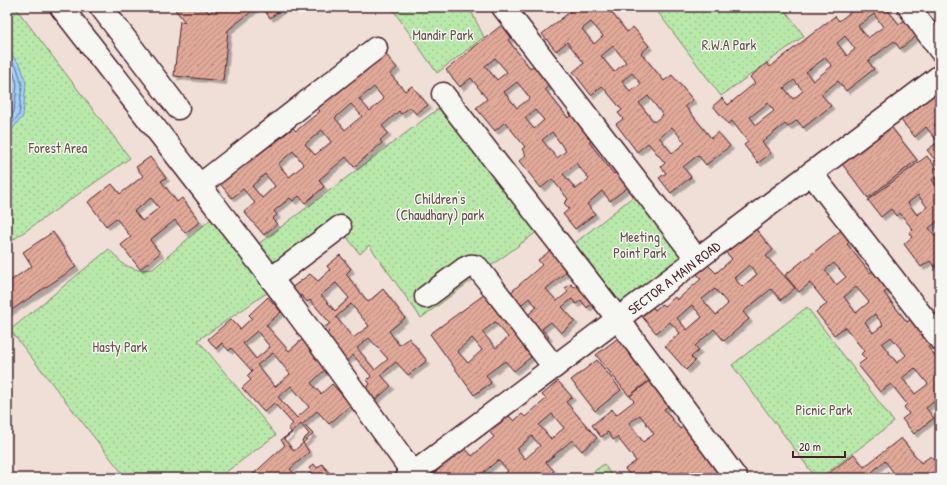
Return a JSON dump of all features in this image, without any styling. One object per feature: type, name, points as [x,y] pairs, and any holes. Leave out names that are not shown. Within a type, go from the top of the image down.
[{"type":"street","points":[[61,7],[200,185],[340,371],[410,476]]},
{"type":"street","points":[[101,7],[178,108]]},
{"type":"street","points":[[503,7],[697,259]]},
{"type":"street","points":[[909,7],[940,50]]},
{"type":"street","points":[[200,185],[376,48]]},
{"type":"street","name":"SECTOR A MAIN ROAD","points":[[410,476],[940,76]]},
{"type":"street","points":[[443,94],[618,318],[736,478]]},
{"type":"street","points":[[811,173],[940,339]]},
{"type":"street","points":[[271,279],[340,227]]},
{"type":"street","points":[[426,297],[464,269],[474,265],[478,268],[554,367]]},
{"type":"green space","name":"Forest Area","points":[[7,7],[15,7],[130,158],[7,244]]},
{"type":"green space","name":"Mandir Park","points":[[391,7],[472,7],[473,15],[484,37],[437,73]]},
{"type":"green space","name":"R.W.A Park","points":[[654,7],[783,7],[804,36],[721,96]]},
{"type":"green space","name":"Children's (Chaudhary) park","points":[[455,96],[550,222],[421,318],[369,245],[360,254],[346,236],[285,281],[257,245]]},
{"type":"green space","name":"Meeting Point Park","points":[[649,184],[700,249],[624,308],[575,243]]},
{"type":"green space","name":"Hasty Park","points":[[219,212],[277,286],[198,340],[276,435],[218,478],[126,478],[10,330],[109,249],[124,265],[138,270],[153,269]]},
{"type":"green space","name":"Picnic Park","points":[[807,307],[894,422],[820,478],[816,478],[732,365]]},
{"type":"green space","points":[[604,464],[613,478],[585,478]]},
{"type":"water","points":[[7,49],[21,66],[26,83],[23,116],[7,136]]},
{"type":"building","points":[[173,7],[204,7],[209,13],[216,7],[257,7],[228,30],[223,81],[174,76],[180,21],[185,22]]},
{"type":"building","points":[[262,7],[285,7],[270,18]]},
{"type":"building","points":[[576,7],[607,7],[627,32],[633,27],[649,46],[641,53],[664,81],[672,75],[693,100],[685,106],[711,138],[718,132],[730,146],[706,165],[698,155],[683,167],[691,177],[671,193],[659,178],[666,173],[661,167],[665,163],[648,143],[637,152],[616,124],[623,119],[618,113],[622,110],[602,86],[591,95],[573,72],[584,63],[567,42],[556,51],[542,34]],"holes":[[[591,22],[603,36],[594,44],[582,29]],[[613,46],[626,62],[614,72],[601,56]],[[632,73],[641,84],[630,92],[622,81]],[[648,96],[663,115],[654,122],[639,103]],[[672,127],[685,143],[672,153],[659,137]]]},
{"type":"building","points":[[857,7],[885,7],[899,24],[911,16],[923,31],[900,49],[894,41],[868,61],[874,69],[846,91],[838,81],[821,94],[831,106],[803,128],[797,120],[788,127],[785,124],[762,142],[771,153],[758,163],[744,145],[748,142],[732,121],[728,124],[713,106],[722,98],[728,105],[755,83],[750,77],[767,63],[770,67],[835,16],[839,21]],"holes":[[[874,14],[883,27],[868,38],[858,26]],[[845,36],[855,49],[847,56],[837,43]],[[825,58],[832,66],[813,81],[806,72]],[[794,80],[803,91],[793,99],[784,88]],[[768,103],[774,111],[756,125],[750,117]]]},
{"type":"building","points":[[504,23],[514,35],[508,40],[530,68],[537,63],[552,83],[545,89],[568,118],[576,111],[596,137],[589,142],[614,174],[621,168],[633,183],[610,201],[602,191],[587,204],[595,214],[575,229],[563,214],[569,209],[564,203],[568,199],[552,179],[541,188],[519,161],[526,155],[522,149],[525,147],[505,122],[495,131],[476,108],[487,99],[471,78],[460,87],[446,70]],"holes":[[[495,58],[507,72],[497,80],[485,66]],[[517,82],[530,98],[517,108],[504,92]],[[535,110],[544,120],[534,129],[525,118]],[[552,132],[566,151],[557,158],[542,140]],[[576,163],[589,179],[576,189],[563,174]]]},
{"type":"building","points":[[382,50],[397,68],[390,74],[405,91],[412,86],[428,105],[416,114],[410,107],[401,114],[399,111],[382,126],[388,133],[380,140],[382,143],[354,167],[346,157],[319,180],[324,187],[305,203],[299,196],[293,201],[290,198],[274,211],[277,215],[272,219],[277,224],[264,235],[244,212],[255,203],[243,189],[232,198],[216,179],[267,142],[271,146],[293,128],[296,131],[320,111],[313,103]],"holes":[[[374,87],[384,99],[370,111],[359,99]],[[351,104],[362,116],[345,130],[335,118]],[[322,130],[331,142],[315,155],[305,144]],[[293,151],[304,165],[289,177],[278,164]],[[265,174],[275,186],[262,198],[252,186]]]},
{"type":"building","points":[[940,89],[940,120],[934,125],[940,131],[940,166],[927,150],[938,142],[926,127],[915,137],[899,118],[923,98],[926,101]]},
{"type":"building","points":[[888,123],[917,160],[868,198],[839,160]]},
{"type":"building","points":[[927,156],[940,173],[932,180],[940,190],[940,219],[929,228],[940,242],[940,268],[939,267],[937,269],[930,261],[921,267],[904,244],[912,237],[909,233],[913,230],[900,213],[896,216],[891,209],[881,217],[868,200]],"holes":[[[918,195],[927,207],[917,215],[908,203]]]},
{"type":"building","points":[[150,157],[166,178],[161,181],[177,202],[182,198],[200,222],[185,233],[175,220],[150,240],[160,253],[140,269],[121,245],[131,237],[116,218],[106,226],[88,202],[112,184],[120,194],[143,176],[136,167]],"holes":[[[151,198],[159,208],[142,221],[134,211]]]},
{"type":"building","points":[[750,222],[773,250],[766,256],[795,288],[781,300],[771,289],[743,312],[749,319],[724,341],[714,329],[695,346],[699,350],[691,357],[695,361],[686,370],[665,346],[680,333],[670,322],[656,333],[639,313],[650,304],[655,310],[662,304],[664,306],[675,297],[677,300],[701,279],[697,274],[708,265],[716,273],[732,259],[721,247]],"holes":[[[749,265],[757,274],[742,287],[734,278]],[[715,289],[728,304],[716,315],[702,299]],[[692,305],[702,317],[687,330],[677,318]]]},
{"type":"building","points":[[844,228],[853,239],[847,244],[870,273],[876,268],[892,287],[884,293],[907,322],[915,316],[935,341],[928,347],[940,362],[940,397],[926,408],[934,418],[914,434],[902,419],[909,414],[904,407],[907,404],[891,384],[880,392],[858,365],[866,359],[861,354],[864,351],[845,327],[834,335],[816,312],[827,304],[810,283],[799,292],[785,275]],"holes":[[[834,263],[846,277],[836,285],[825,270]],[[856,287],[869,302],[856,313],[844,297]],[[875,314],[883,325],[873,333],[865,322]],[[891,337],[906,355],[897,363],[882,344]],[[915,368],[928,384],[915,394],[902,378]]]},
{"type":"building","points":[[53,232],[76,267],[7,313],[7,277],[10,281],[32,266],[23,252]]},
{"type":"building","points":[[558,243],[566,254],[559,261],[566,272],[546,289],[557,301],[568,292],[565,288],[571,284],[574,287],[579,284],[593,303],[587,308],[581,300],[576,304],[572,299],[562,307],[575,321],[561,333],[551,322],[542,329],[549,337],[543,341],[540,339],[537,341],[503,299],[542,265],[538,260]],"holes":[[[529,298],[537,307],[522,320],[514,311]]]},
{"type":"building","points":[[340,255],[351,269],[346,274],[368,302],[383,289],[405,318],[389,331],[399,345],[409,338],[427,361],[408,375],[396,362],[381,375],[391,386],[373,402],[363,391],[370,384],[367,380],[371,376],[353,355],[343,364],[321,339],[329,332],[325,327],[330,323],[310,300],[307,302],[301,295],[295,300],[287,291],[310,274],[318,281],[330,270],[327,266]],"holes":[[[336,283],[349,298],[335,311],[321,295]],[[351,304],[369,326],[353,338],[336,317]],[[369,338],[388,359],[375,370],[357,348]]]},
{"type":"building","points":[[485,294],[531,357],[514,371],[505,361],[486,375],[491,383],[474,395],[430,334]]},
{"type":"building","points":[[268,297],[281,312],[266,325],[289,351],[305,337],[330,365],[311,383],[321,394],[332,384],[351,405],[329,424],[317,411],[303,424],[313,434],[294,451],[284,439],[292,433],[288,428],[293,424],[274,403],[264,412],[242,388],[251,380],[247,376],[252,371],[231,348],[229,351],[222,343],[216,349],[208,339],[231,319],[240,329],[252,318],[249,315]],"holes":[[[257,331],[270,347],[256,359],[243,343]],[[273,353],[290,374],[275,387],[257,365]],[[291,386],[309,407],[297,418],[278,397]]]},
{"type":"building","points":[[495,322],[508,337],[496,348],[482,332]]},
{"type":"building","points":[[472,338],[482,350],[468,363],[457,351]]},
{"type":"building","points":[[618,338],[651,379],[629,396],[596,355]]},
{"type":"building","points":[[597,360],[621,390],[595,411],[571,380]]},
{"type":"building","points":[[651,380],[670,405],[664,409],[680,429],[686,424],[727,478],[687,478],[683,472],[675,478],[632,478],[625,469],[636,461],[617,437],[613,440],[608,432],[601,437],[592,425],[612,409],[616,415],[634,401],[630,396]],"holes":[[[640,415],[654,434],[643,442],[629,423]]]},
{"type":"building","points":[[558,381],[572,397],[566,402],[597,438],[582,451],[572,440],[546,462],[554,471],[546,478],[500,478],[508,471],[498,460],[477,478],[429,478],[464,447],[472,456],[494,437],[487,429],[506,413],[514,421],[522,414],[525,417],[546,399],[542,395]],"holes":[[[552,414],[564,428],[551,439],[539,425]],[[532,436],[540,446],[525,459],[517,449]]]},
{"type":"building","points":[[301,424],[309,434],[302,441],[309,452],[290,469],[298,478],[249,478],[285,445],[281,440]]},
{"type":"building","points":[[901,438],[921,463],[931,456],[940,468],[940,478],[893,478],[896,476],[885,461],[871,473],[875,478],[826,478],[825,476],[854,454],[864,467]]},
{"type":"building","points":[[314,464],[317,468],[322,464],[333,478],[304,478],[312,472],[309,468]]}]
